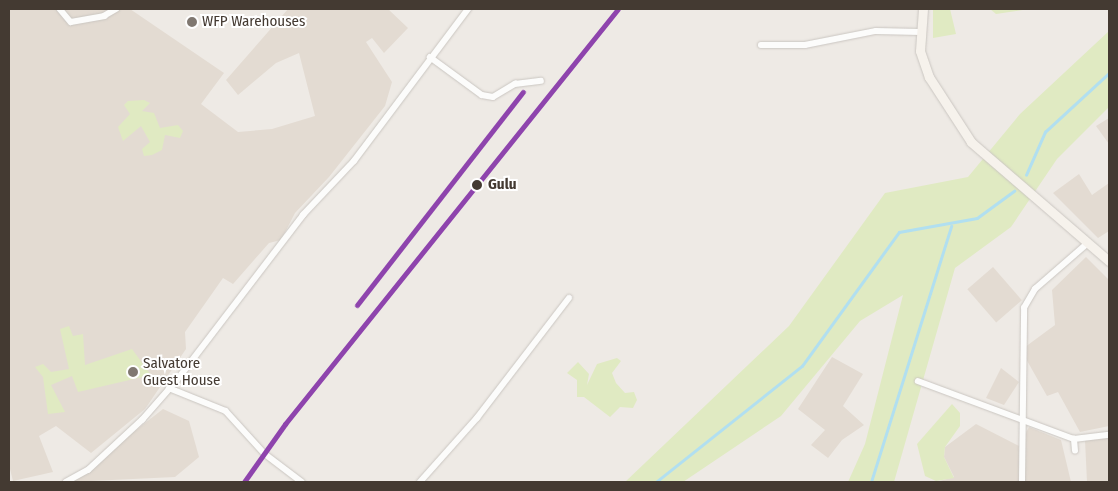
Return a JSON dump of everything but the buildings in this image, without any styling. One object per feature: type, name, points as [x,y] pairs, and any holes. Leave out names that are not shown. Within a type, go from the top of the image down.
[{"type":"street","points":[[60,9],[71,22],[104,16],[116,9]]},
{"type":"street","points":[[66,482],[88,470],[170,388],[303,214],[354,161],[430,57],[468,9]]},
{"type":"street","points":[[923,9],[920,32],[929,76],[971,142],[1109,261]]},
{"type":"street","points":[[761,45],[805,45],[876,31],[920,32]]},
{"type":"street","points":[[430,57],[487,96],[515,84],[541,82]]},
{"type":"street","points":[[1022,482],[1024,308],[1035,289],[1088,243]]},
{"type":"street","points":[[420,482],[477,418],[569,298]]},
{"type":"street","points":[[918,381],[1074,439],[1109,435]]},
{"type":"street","points":[[170,388],[226,411],[265,454],[302,482]]},
{"type":"street","points":[[1074,439],[1075,452]]},
{"type":"shaded area","points":[[9,9],[130,9],[224,73],[201,104],[238,132],[272,129],[315,116],[299,53],[276,63],[238,95],[226,80],[288,9],[388,9],[408,28],[384,53],[372,38],[366,42],[392,82],[385,106],[329,177],[295,213],[281,240],[269,243],[233,284],[223,278],[185,332],[186,349],[145,409],[91,453],[56,426],[39,436],[53,472],[13,481],[9,465]]},
{"type":"shaded area","points":[[1109,118],[1109,144],[1096,126]]},
{"type":"shaded area","points":[[1079,174],[1092,195],[1109,183],[1109,231],[1098,238],[1053,193]]},
{"type":"shaded area","points":[[1086,257],[1109,280],[1109,426],[1080,432],[1058,392],[1047,396],[1021,350],[1055,325],[1052,290]]},
{"type":"shaded area","points":[[993,267],[1022,300],[996,323],[967,289]]},
{"type":"shaded area","points":[[832,357],[863,374],[843,406],[864,425],[842,440],[828,458],[811,445],[825,430],[798,409]]},
{"type":"shaded area","points":[[1001,368],[1019,382],[1004,405],[986,398]]},
{"type":"shaded area","points":[[163,409],[189,421],[199,457],[175,477],[70,482]]},
{"type":"shaded area","points":[[976,424],[1019,446],[1029,427],[1061,440],[1071,482],[936,482],[954,477],[944,457],[945,447]]},
{"type":"shaded area","points":[[1109,436],[1109,482],[1087,482],[1085,440]]},
{"type":"green space","points":[[933,9],[950,9],[956,34],[933,38]]},
{"type":"green space","points":[[990,9],[1029,9],[996,14]]},
{"type":"green space","points":[[1109,31],[1109,107],[1057,159],[1011,227],[955,268],[894,482],[848,482],[865,444],[903,295],[860,321],[781,416],[683,482],[625,482],[789,326],[885,193],[968,177],[1020,114]]},
{"type":"green space","points":[[144,100],[150,103],[142,111],[154,113],[160,128],[178,125],[183,131],[180,138],[165,135],[162,150],[152,155],[144,156],[142,149],[150,142],[141,126],[123,141],[118,127],[130,114],[124,105],[128,101]]},
{"type":"green space","points":[[69,326],[73,336],[83,334],[85,365],[132,349],[151,375],[78,392],[72,376],[51,385],[65,412],[48,414],[43,377],[35,367],[43,364],[51,372],[69,369],[60,329]]},
{"type":"green space","points":[[617,358],[621,361],[612,373],[616,383],[625,393],[634,392],[637,400],[633,408],[620,407],[610,417],[584,397],[577,397],[577,380],[567,373],[578,362],[589,374],[587,385],[597,364]]},
{"type":"green space","points":[[952,404],[960,413],[960,426],[945,447],[944,457],[954,478],[936,481],[925,476],[917,444]]},
{"type":"waterway","points":[[1026,175],[1045,132],[1109,73]]},
{"type":"waterway","points":[[656,482],[802,366],[899,232],[977,218],[1014,191]]},
{"type":"waterway","points":[[871,482],[951,226]]},
{"type":"transit line","points":[[244,482],[285,424],[618,9]]},
{"type":"transit line","points":[[357,305],[523,92]]},
{"type":"place","name":"WFP Warehouses","points":[[192,22]]},
{"type":"place","name":"Gulu","points":[[477,185]]},
{"type":"place","name":"Salvatore Guest House","points":[[133,372]]}]
